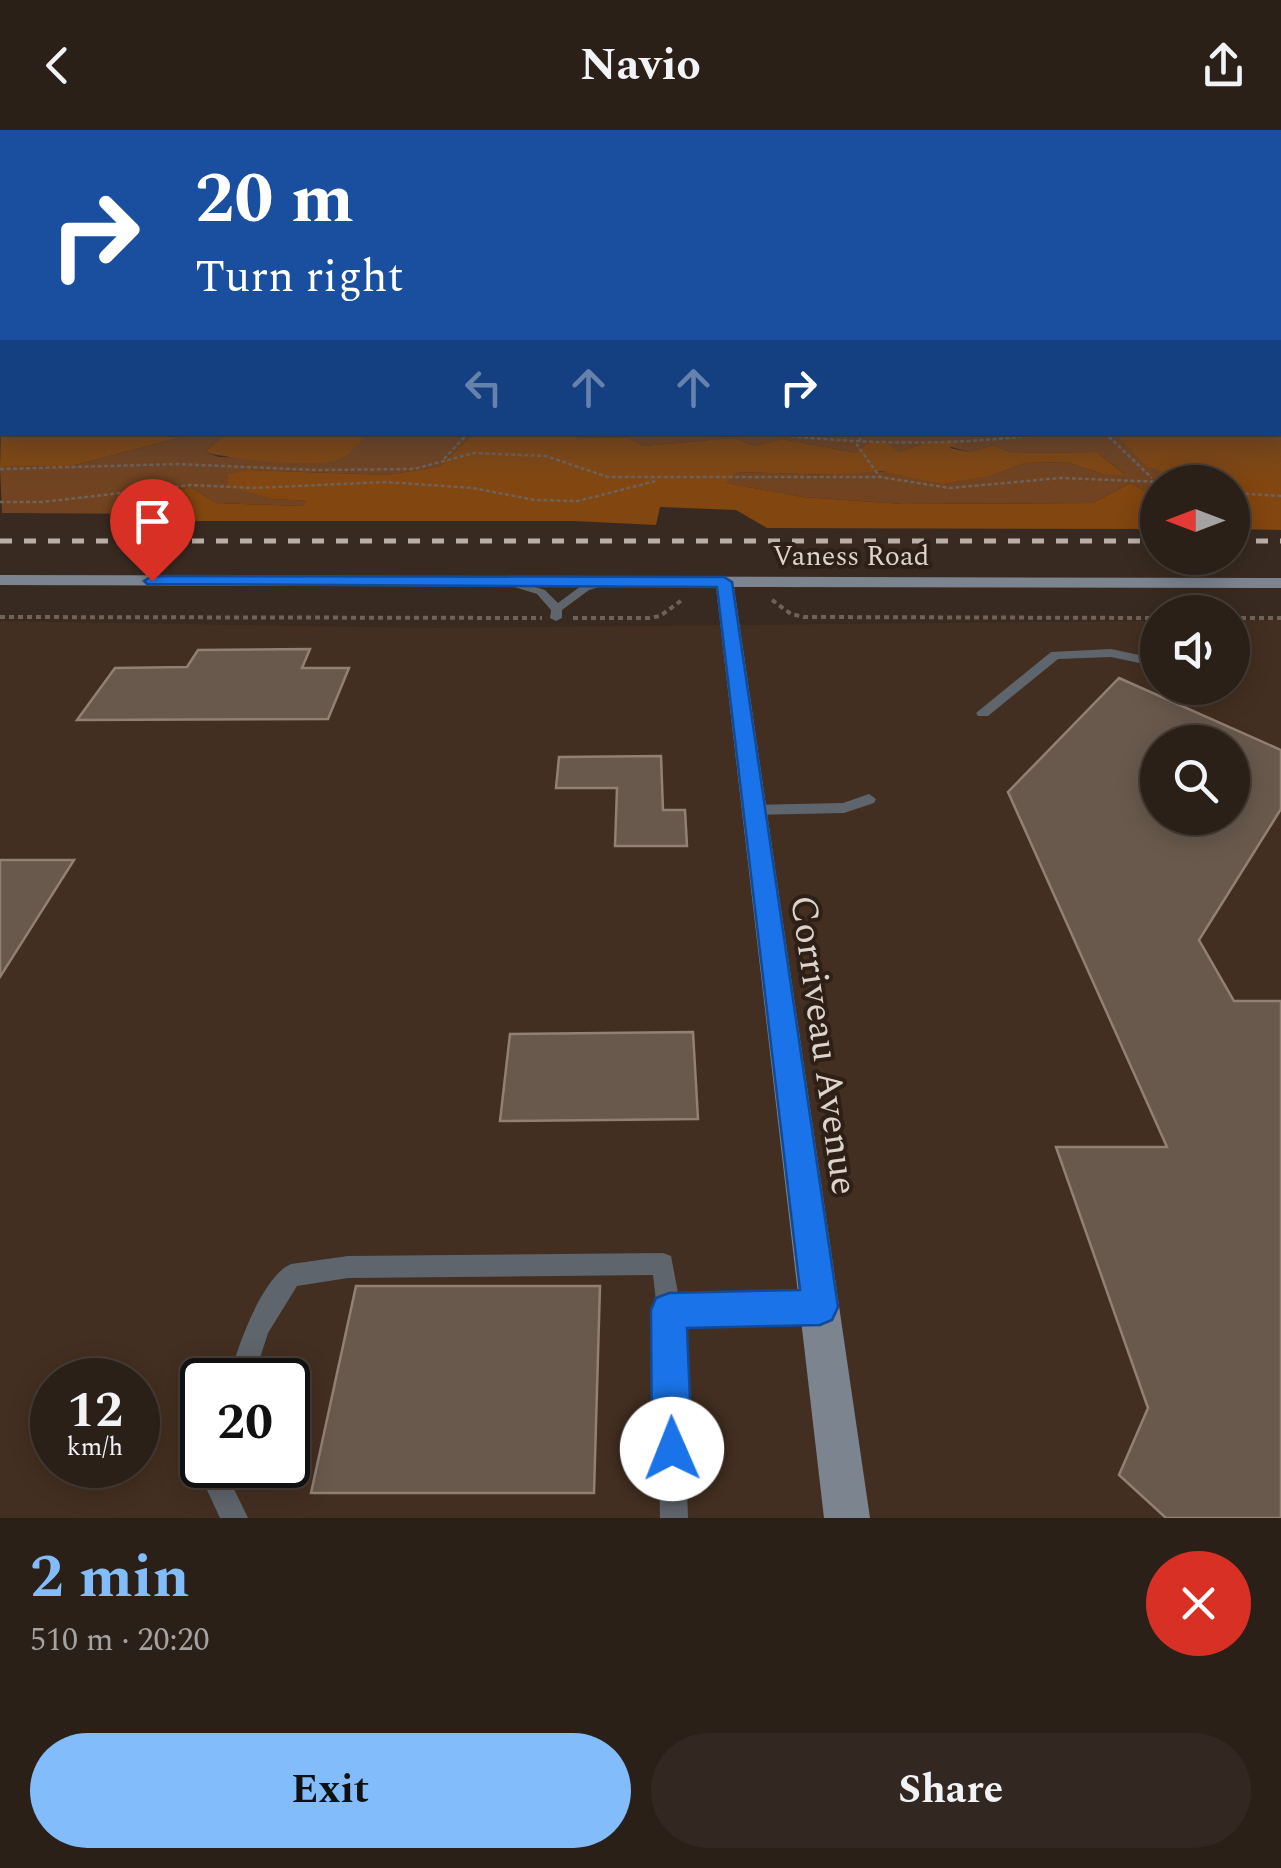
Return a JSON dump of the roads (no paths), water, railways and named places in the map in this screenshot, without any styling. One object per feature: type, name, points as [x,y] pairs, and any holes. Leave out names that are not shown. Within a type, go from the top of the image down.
[{"type":"street","name":"Vaness Road","points":[[0,580],[614,582],[725,587],[1281,583]]},
{"type":"street","name":"Corriveau Avenue","points":[[725,587],[848,1518]]},
{"type":"lane","points":[[509,582],[541,592],[557,613],[585,588],[614,582]]},
{"type":"lane","points":[[982,714],[1054,655],[1112,653],[1140,659]]},
{"type":"lane","points":[[754,810],[844,808],[869,799]]},
{"type":"lane","points":[[246,1358],[272,1298],[291,1275],[348,1267],[663,1264],[669,1310],[674,1518]]},
{"type":"lane","points":[[669,1310],[820,1307]]},
{"type":"lane","points":[[220,1488],[234,1518]]},
{"type":"railway","points":[[0,541],[1140,541]]},
{"type":"railway","points":[[1250,541],[1281,541]]}]
